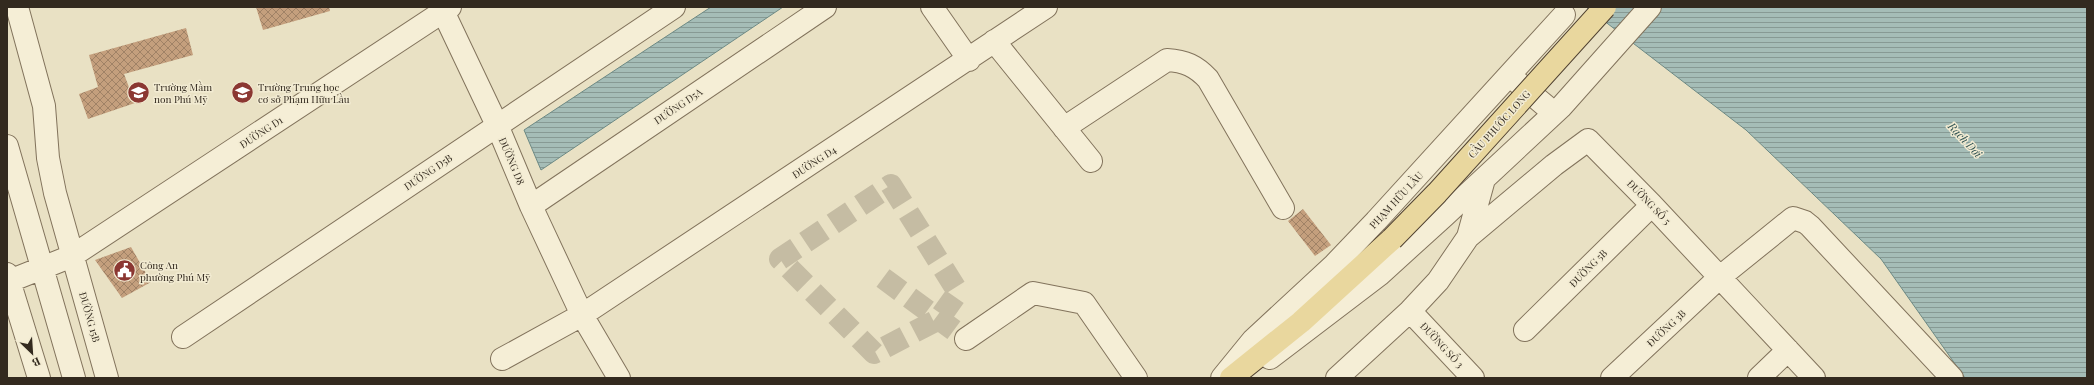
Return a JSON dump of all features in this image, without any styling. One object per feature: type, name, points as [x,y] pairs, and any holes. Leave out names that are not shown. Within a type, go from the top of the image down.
[{"type":"main road","name":"CẦU PHƯỚC LONG","points":[[1231,378],[1301,322],[1392,239],[1606,7]]},
{"type":"street","name":"ĐƯỜNG 15B","points":[[17,7],[40,88],[47,126],[51,174],[72,256],[107,378]]},
{"type":"street","name":"ĐƯỜNG D5B","points":[[183,337],[674,7]]},
{"type":"street","name":"ĐƯỜNG D5A","points":[[531,206],[825,7]]},
{"type":"street","points":[[932,7],[969,60]]},
{"type":"street","name":"ĐƯỜNG D4","points":[[502,359],[582,315],[969,60],[994,41],[1046,7]]},
{"type":"street","points":[[1240,378],[1294,341],[1378,275],[1558,110],[1650,7]]},
{"type":"street","name":"ĐƯỜNG D1","points":[[8,279],[72,256],[444,9]]},
{"type":"street","name":"ĐƯỜNG D8","points":[[444,9],[497,125],[531,206],[582,315],[619,378]]},
{"type":"street","name":"PHẠM HỮU LẦU","points":[[1222,378],[1253,340],[1334,265],[1376,222],[1564,15]]},
{"type":"street","points":[[994,41],[1091,161]]},
{"type":"street","points":[[1064,128],[1167,60],[1179,60],[1190,64],[1200,70],[1208,79],[1283,208]]},
{"type":"street","points":[[1510,75],[1558,110]]},
{"type":"street","name":"ĐƯỜNG SỐ 5","points":[[1468,236],[1554,165],[1588,140],[1652,205],[1814,378]]},
{"type":"street","points":[[7,146],[74,378]]},
{"type":"street","points":[[1338,378],[1410,311],[1438,281],[1468,236],[1484,179]]},
{"type":"street","name":"ĐƯỜNG 5B","points":[[1525,330],[1652,205]]},
{"type":"street","name":"ĐƯỜNG 3B","points":[[1612,378],[1720,277],[1793,218],[1805,222],[1952,378]]},
{"type":"street","points":[[8,279],[39,378]]},
{"type":"street","points":[[966,339],[1033,293],[1084,303],[1136,378]]},
{"type":"street","name":"ĐƯỜNG SỐ 3","points":[[1410,311],[1473,378]]},
{"type":"street","points":[[1759,378],[1788,350]]},
{"type":"water","points":[[711,7],[783,7],[541,170],[524,130]]},
{"type":"water","name":"Rạch Dơi","points":[[1586,7],[2087,7],[2087,378],[1965,378],[1881,259],[1746,130]]},
{"type":"building","points":[[256,7],[329,7],[330,11],[263,30]]},
{"type":"building","points":[[186,28],[193,55],[124,74],[135,103],[88,119],[79,94],[98,87],[89,55]]},
{"type":"building","points":[[1303,209],[1331,245],[1315,256],[1288,221]]},
{"type":"building","name":"Công An phường Phú Mỹ","points":[[131,247],[151,282],[122,298],[95,260]]},
{"type":"tunnel","points":[[891,185],[958,292],[939,319],[874,353],[780,259],[891,185]]},
{"type":"tunnel","points":[[883,278],[966,339]]},
{"type":"place","name":"Trường Mầm non Phú Mỹ","points":[[139,93]]},
{"type":"place","name":"Trường Trung học cơ sở Phạm Hữu Lầu","points":[[242,93]]},
{"type":"place","name":"Công An phường Phú Mỹ","points":[[124,271]]}]
